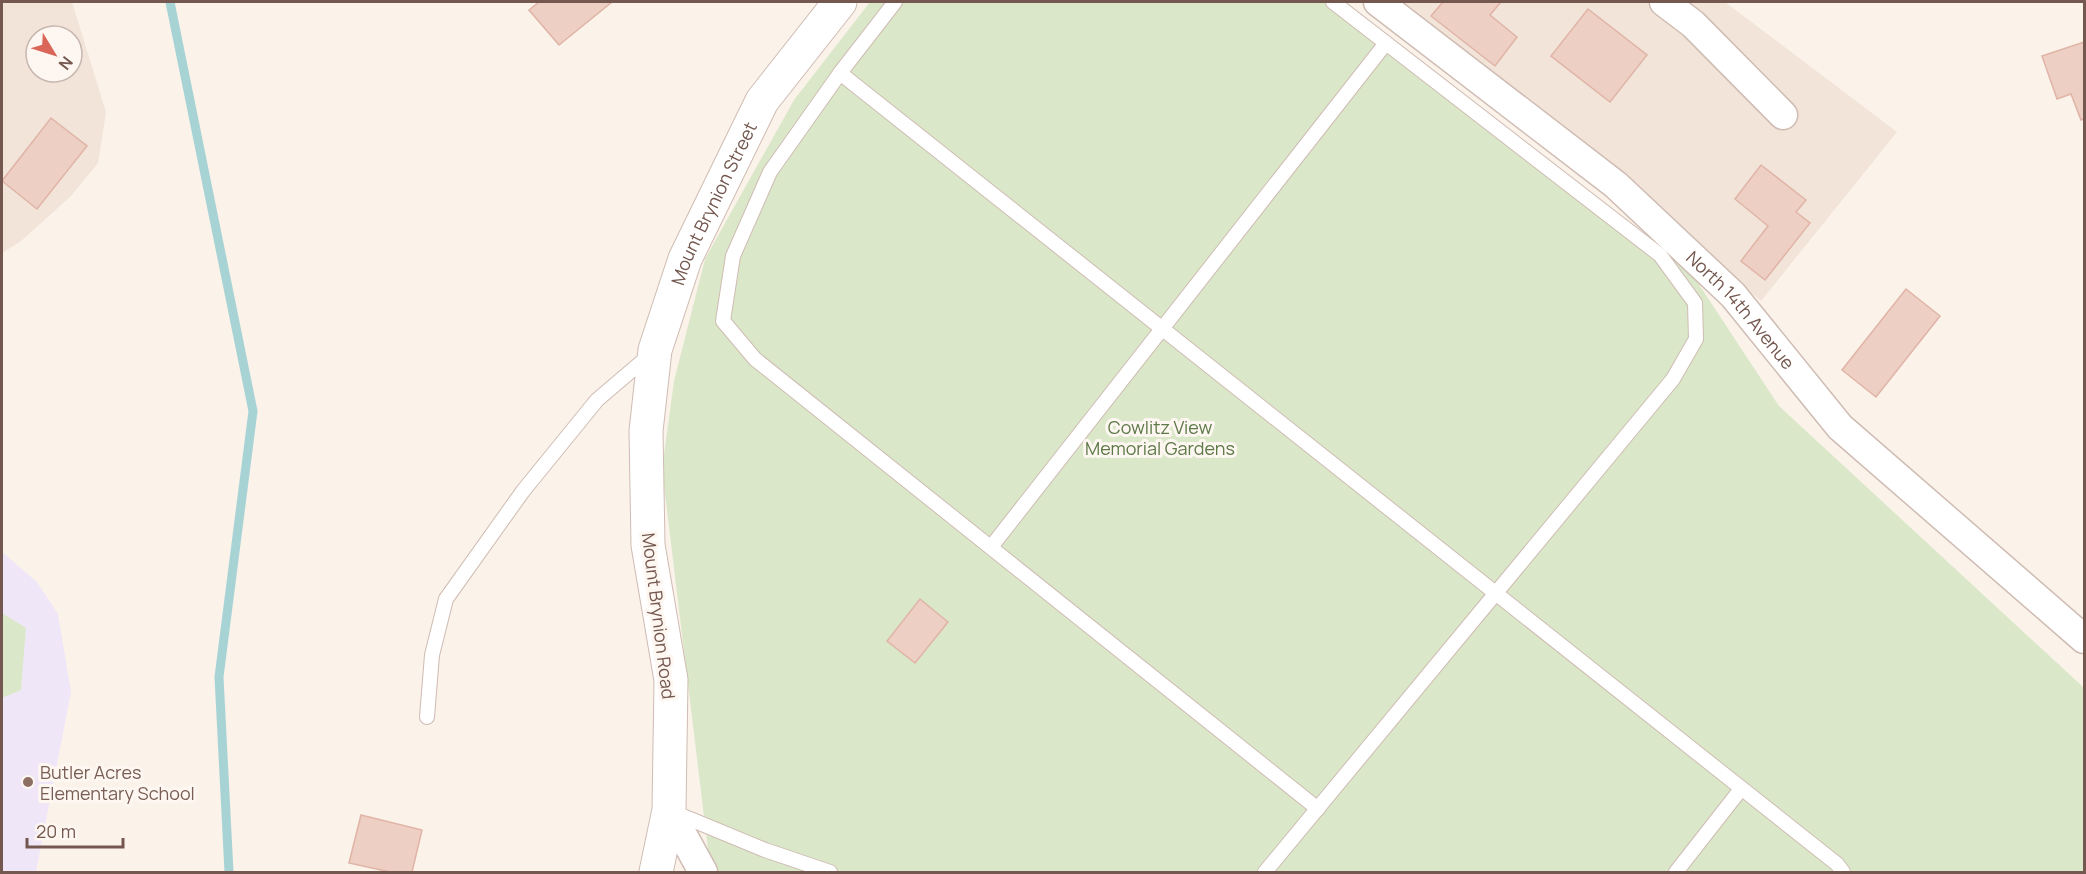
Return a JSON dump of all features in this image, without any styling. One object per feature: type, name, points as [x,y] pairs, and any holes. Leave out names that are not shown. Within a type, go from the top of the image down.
[{"type":"street","name":"Mount Brynion Street","points":[[646,431],[655,350],[685,259],[762,101],[840,2]]},
{"type":"street","name":"North 14th Avenue","points":[[1378,2],[1616,185],[1732,295],[1840,427],[2085,639]]},
{"type":"street","points":[[1664,2],[1693,24],[1783,115]]},
{"type":"street","name":"Mount Brynion Road","points":[[646,431],[648,545],[671,680],[669,810],[656,873]]},
{"type":"street","points":[[669,810],[703,873]]},
{"type":"lane","points":[[895,2],[840,73],[770,172],[733,256],[723,321],[755,359],[1318,808]]},
{"type":"lane","points":[[1265,873],[1673,379],[1696,339],[1695,303],[1660,255],[1333,2]]},
{"type":"lane","points":[[991,547],[1386,43]]},
{"type":"lane","points":[[840,73],[1837,864],[1843,873]]},
{"type":"lane","points":[[427,717],[432,655],[446,599],[523,491],[597,400],[655,350]]},
{"type":"lane","points":[[1676,873],[1741,789]]},
{"type":"lane","points":[[669,810],[765,850],[830,873]]},
{"type":"shaded area","points":[[2,2],[72,2],[79,24],[24,24],[24,84],[84,84],[84,41],[106,112],[98,163],[71,196],[21,241],[2,253]]},
{"type":"shaded area","points":[[1402,2],[1725,2],[1897,132],[1761,301],[1499,76]]},
{"type":"shaded area","name":"Butler Acres Elementary School","points":[[2,552],[37,582],[58,614],[71,692],[36,872],[2,872]]},
{"type":"green space","name":"Cowlitz View Memorial Gardens","points":[[870,2],[1344,2],[1694,277],[1779,406],[2082,686],[2084,689],[2084,872],[714,872],[709,858],[662,469],[674,381],[705,259],[794,100]]},
{"type":"green space","points":[[2,613],[26,628],[21,690],[2,698]]},
{"type":"building","points":[[539,2],[612,2],[559,45],[529,10]]},
{"type":"building","points":[[1443,2],[1501,2],[1490,15],[1517,37],[1495,66],[1431,16]]},
{"type":"building","points":[[1588,9],[1647,55],[1610,102],[1551,56]]},
{"type":"building","points":[[2084,42],[2084,119],[2081,120],[2071,94],[2057,99],[2042,56]]},
{"type":"building","points":[[51,118],[87,146],[37,209],[2,181]]},
{"type":"building","points":[[1761,165],[1806,200],[1796,212],[1810,223],[1765,280],[1741,261],[1768,226],[1735,199]]},
{"type":"building","points":[[1906,289],[1940,316],[1876,397],[1842,370]]},
{"type":"building","points":[[920,599],[948,622],[915,663],[887,641]]},
{"type":"building","points":[[361,815],[422,830],[412,872],[390,872],[349,863]]},
{"type":"waterway","points":[[170,2],[253,411],[219,677],[229,872]]},
{"type":"place","name":"Butler Acres Elementary School","points":[[28,782]]}]
